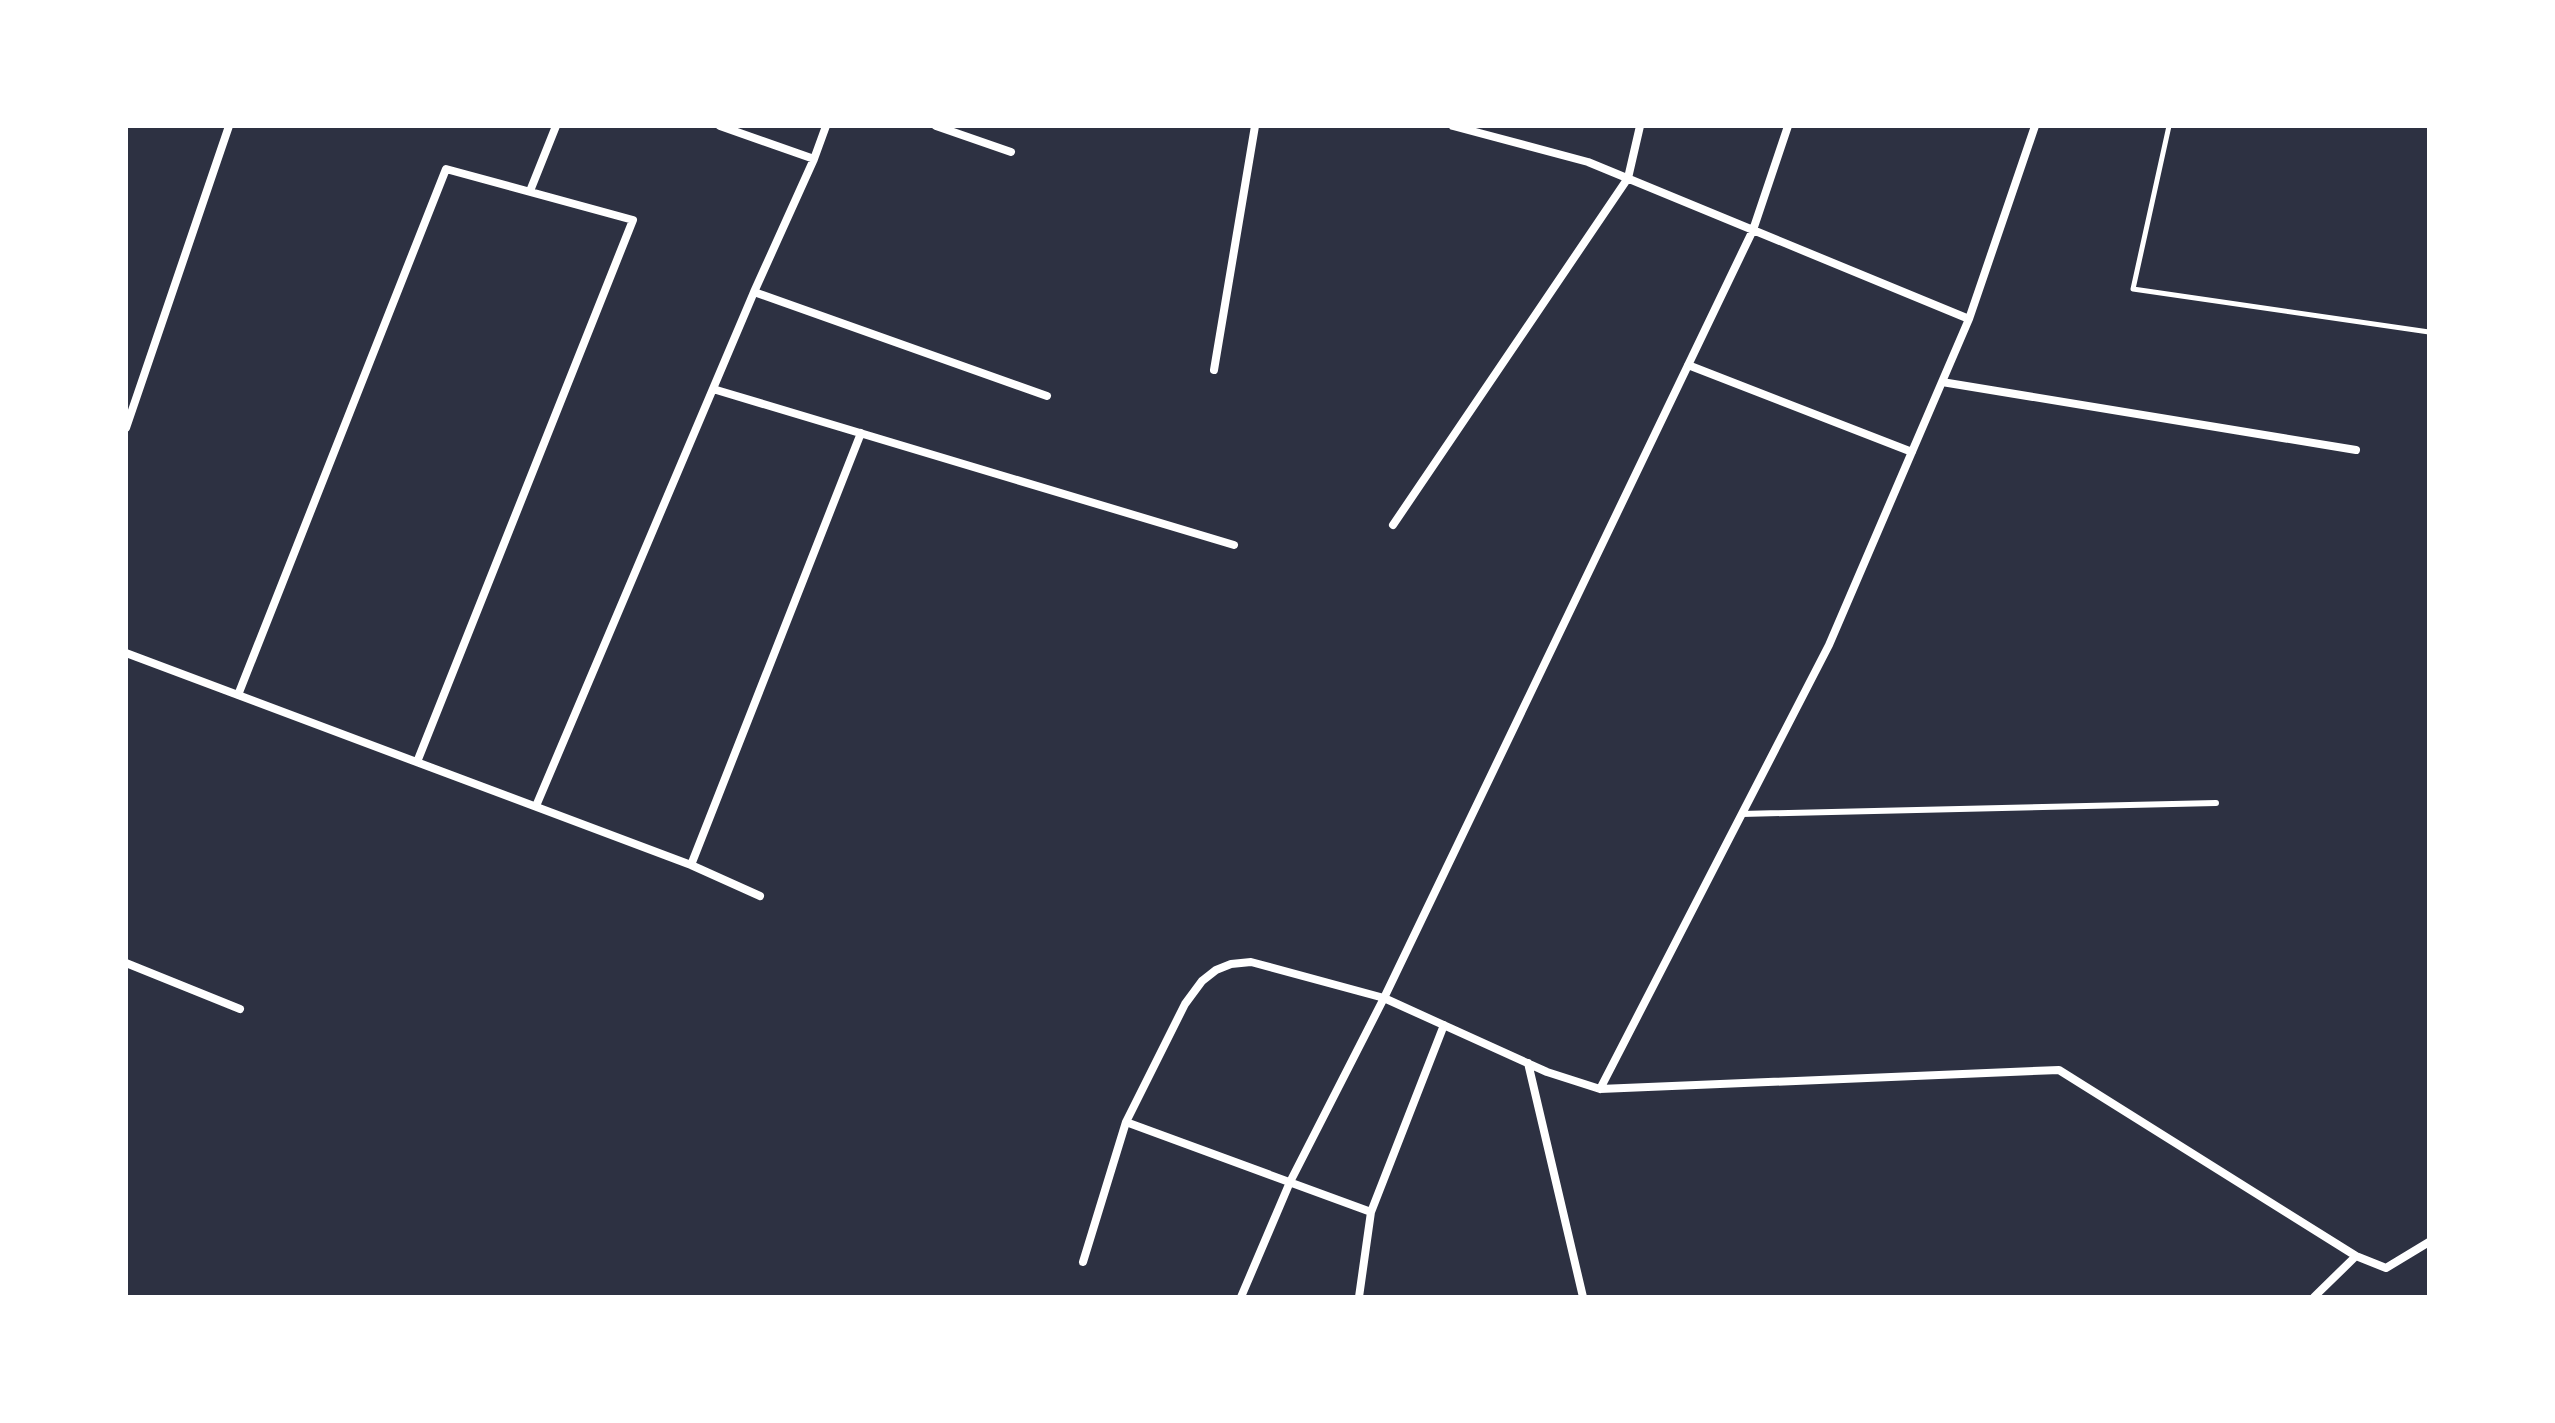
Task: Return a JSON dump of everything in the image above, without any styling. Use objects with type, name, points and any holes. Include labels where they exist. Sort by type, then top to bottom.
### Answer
[{"type":"street","points":[[126,428],[229,126]]},
{"type":"street","points":[[530,191],[556,126]]},
{"type":"street","points":[[720,126],[814,159]]},
{"type":"street","points":[[536,806],[826,126]]},
{"type":"street","points":[[936,126],[1011,152]]},
{"type":"street","points":[[1214,370],[1255,126]]},
{"type":"street","points":[[1453,126],[1588,162],[1969,319]]},
{"type":"street","points":[[1393,525],[1628,178],[1640,126]]},
{"type":"street","points":[[1241,1297],[1290,1182],[1384,998],[1753,230],[1788,126]]},
{"type":"street","points":[[1600,1089],[1829,645],[1969,319],[2032,127]]},
{"type":"street","points":[[238,695],[446,169],[633,220],[417,762]]},
{"type":"street","points":[[754,292],[1047,396]]},
{"type":"street","points":[[1688,365],[1912,452]]},
{"type":"street","points":[[1942,382],[2356,450]]},
{"type":"street","points":[[713,389],[1234,545]]},
{"type":"street","points":[[691,865],[861,433]]},
{"type":"street","points":[[126,653],[691,865],[760,896]]},
{"type":"street","points":[[1083,1262],[1126,1122],[1185,1004],[1202,981],[1216,970],[1231,964],[1251,962],[1384,998],[1547,1072],[1600,1089],[2059,1070],[2356,1256],[2386,1268],[2429,1242]]},
{"type":"street","points":[[126,963],[240,1009]]},
{"type":"street","points":[[1359,1297],[1371,1212],[1444,1025]]},
{"type":"street","points":[[1528,1063],[1583,1297]]},
{"type":"street","points":[[1126,1122],[1371,1212]]},
{"type":"street","points":[[2314,1297],[2356,1256]]},
{"type":"lane","points":[[1742,814],[2216,803]]},
{"type":"path","points":[[2169,126],[2133,289],[2429,332]]}]
